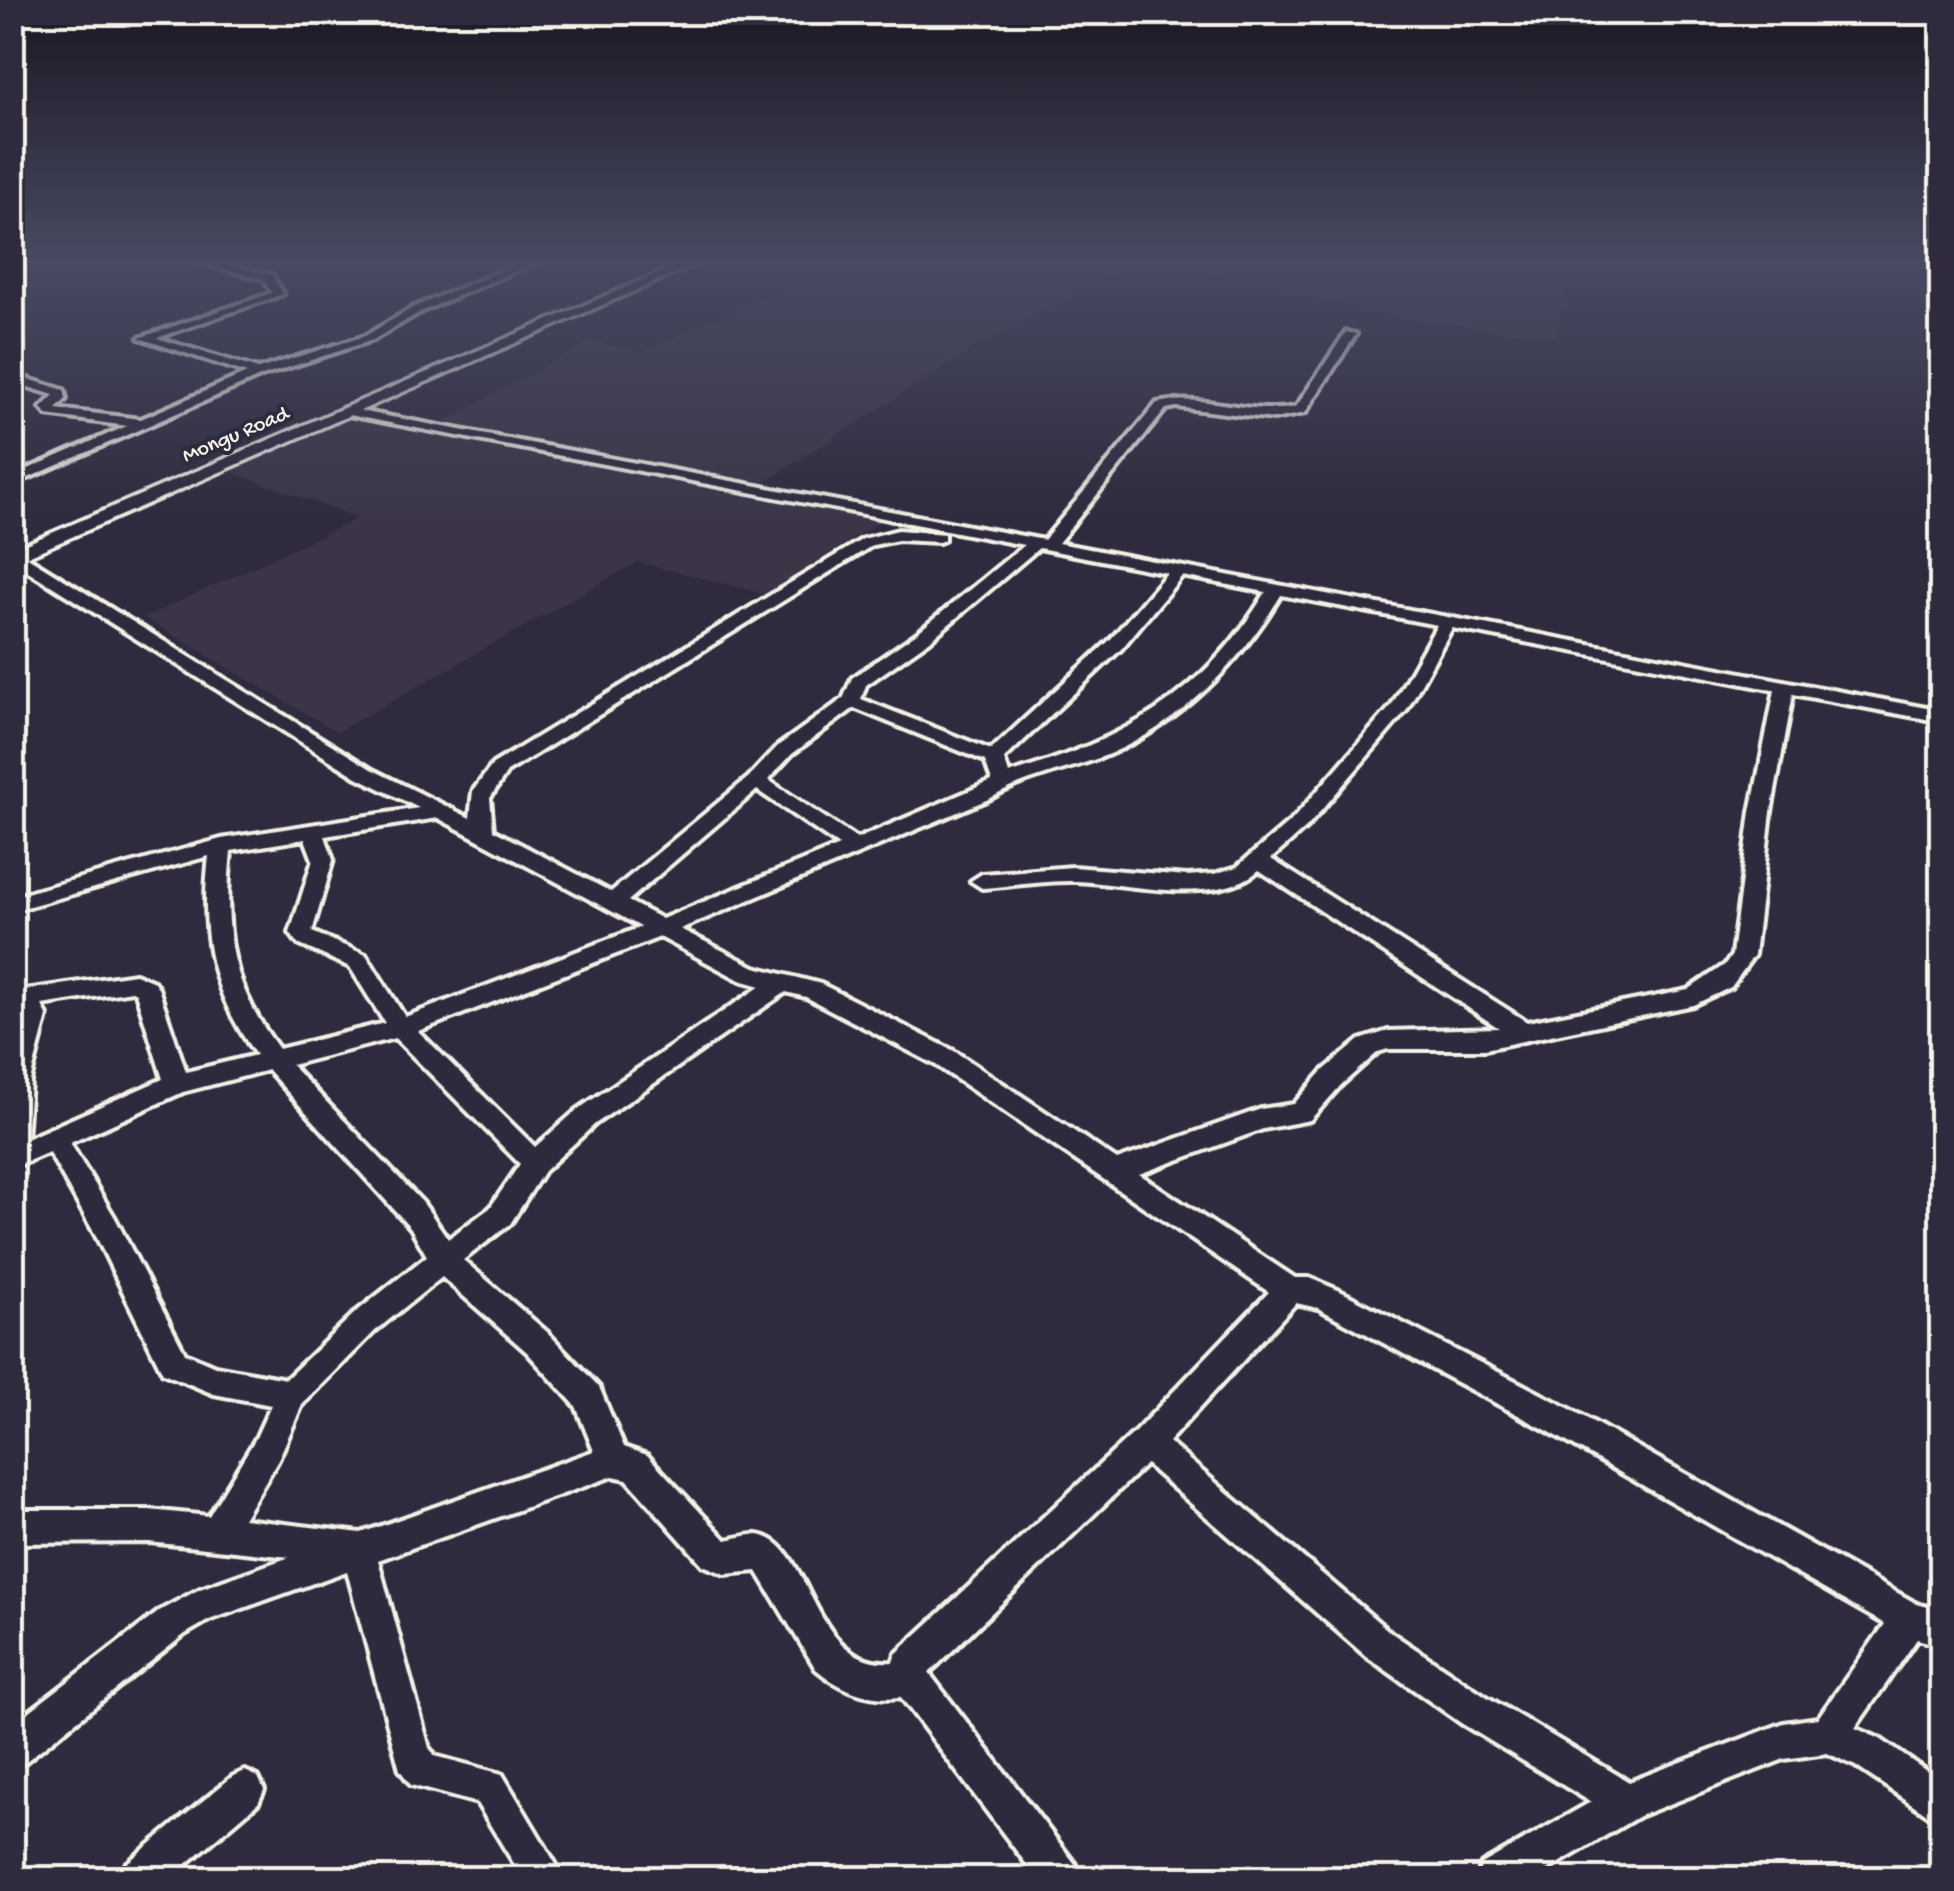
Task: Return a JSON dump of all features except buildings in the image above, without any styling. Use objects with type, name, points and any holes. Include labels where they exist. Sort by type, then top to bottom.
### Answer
[{"type":"main road","name":"Mongu Road","points":[[14,556],[492,349]]},
{"type":"street","points":[[181,349],[258,373]]},
{"type":"street","points":[[12,480],[149,424],[258,373],[333,349]]},
{"type":"street","points":[[616,900],[756,781],[785,750],[851,702],[858,682],[923,637],[1037,546],[1162,406],[1176,403],[1274,414],[1300,410],[1310,402],[1313,389],[1340,349]]},
{"type":"street","points":[[12,378],[60,393],[60,399],[47,408],[52,412],[149,424]]},
{"type":"street","points":[[349,411],[1037,546],[1448,620],[1942,716]]},
{"type":"street","points":[[484,834],[476,806],[482,786],[500,768],[868,542],[898,535],[1037,546]]},
{"type":"street","points":[[14,556],[364,772],[616,900],[748,974],[780,985],[813,990],[878,1020],[1118,1171],[1290,1290],[1310,1291],[1328,1299],[1926,1624],[1828,1735]]},
{"type":"street","points":[[994,758],[1116,644],[1178,570]]},
{"type":"street","points":[[12,1002],[30,1005],[35,1016],[15,1081],[12,1153],[176,1084],[400,1028],[661,928],[1002,783],[1105,748],[1136,733],[1224,661],[1252,628],[1276,589]]},
{"type":"street","points":[[982,881],[1073,874],[1215,882],[1259,861],[1300,823],[1400,707],[1448,620]]},
{"type":"street","points":[[1118,1171],[1261,1120],[1301,1113],[1332,1078],[1369,1046],[1388,1040],[1485,1040],[1693,997],[1723,983],[1737,970],[1785,686]]},
{"type":"street","points":[[851,702],[871,706],[994,758],[1002,783]]},
{"type":"street","points":[[756,781],[856,848]]},
{"type":"street","points":[[12,904],[222,846],[442,812]]},
{"type":"street","points":[[313,832],[323,860],[301,933],[306,939],[358,962],[400,1028],[535,1163]]},
{"type":"street","points":[[222,846],[217,938],[239,1006],[274,1059],[322,1118],[426,1227],[440,1245],[442,1260],[536,1342],[588,1397],[613,1460]]},
{"type":"street","points":[[1259,861],[1524,1033]]},
{"type":"street","points":[[12,1002],[136,982],[146,988],[176,1084]]},
{"type":"street","points":[[217,1533],[267,1449],[291,1395],[365,1322],[500,1216],[535,1163],[586,1117],[780,985]]},
{"type":"street","points":[[54,1138],[105,1226],[174,1363],[184,1371],[214,1380],[291,1395]]},
{"type":"street","points":[[1061,1878],[910,1676],[909,1667],[1146,1443],[1290,1290]]},
{"type":"street","points":[[1146,1443],[1378,1644],[1474,1710],[1627,1802]]},
{"type":"street","points":[[12,1749],[187,1614],[358,1548],[613,1460],[636,1466],[715,1553],[725,1557],[758,1552],[769,1559],[828,1657],[855,1678],[884,1683],[910,1676]]},
{"type":"street","points":[[12,1527],[150,1526],[358,1548]]},
{"type":"street","points":[[358,1548],[414,1758],[424,1772],[489,1787],[545,1878]]},
{"type":"street","points":[[1496,1878],[1627,1802],[1784,1741],[1828,1735],[1867,1752],[1942,1805]]},
{"type":"street","points":[[140,1878],[245,1790]]},
{"type":"shaded area","points":[[575,349],[972,349],[760,485],[894,513],[764,594],[638,562],[337,732],[144,618],[358,518],[229,471],[347,415],[427,431]]}]
